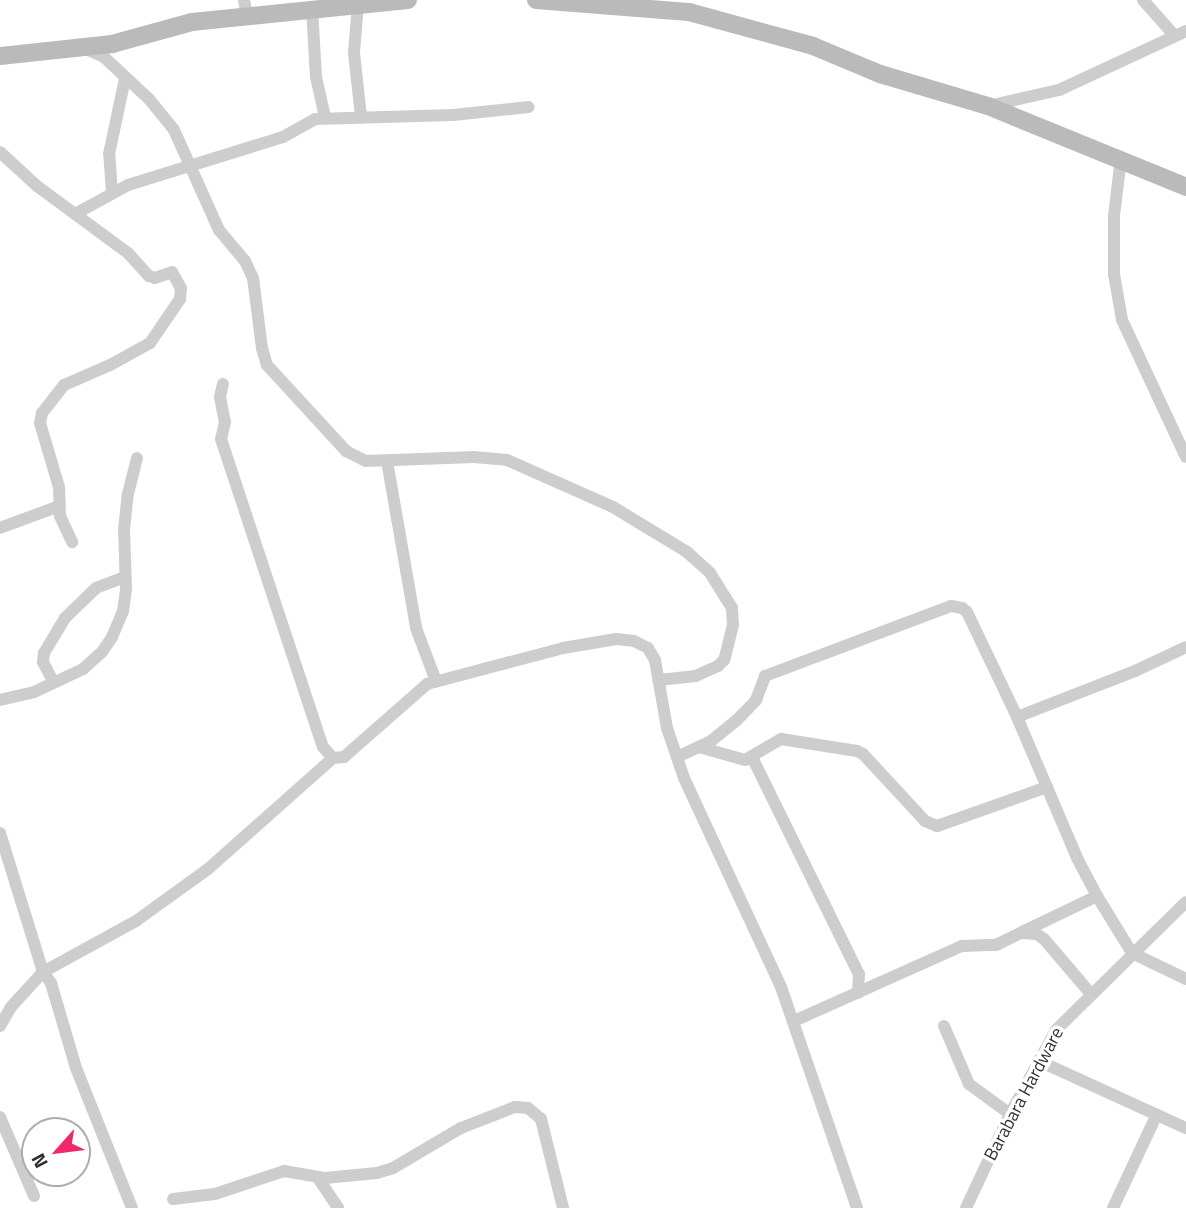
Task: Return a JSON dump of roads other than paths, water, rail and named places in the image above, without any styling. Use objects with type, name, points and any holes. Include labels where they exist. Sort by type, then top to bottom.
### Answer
[{"type":"street","points":[[0,56],[86,49],[245,8],[408,0]]},
{"type":"street","points":[[536,0],[691,6],[813,46],[880,74],[988,106],[1121,158],[1186,187]]},
{"type":"street","points":[[988,106],[1059,90],[1181,33],[1143,0]]},
{"type":"street","points":[[358,4],[354,53],[361,116]]},
{"type":"street","points":[[322,5],[316,77],[325,117]]},
{"type":"street","points":[[86,49],[104,57],[161,112],[174,130],[219,230],[245,261],[253,278],[262,348],[270,370],[346,452],[366,461],[474,457],[507,460],[613,507],[687,552],[710,573],[730,604],[733,625],[724,660],[718,666],[685,680],[658,680]]},
{"type":"street","points":[[112,193],[108,153],[125,79]]},
{"type":"street","points":[[75,214],[112,193],[160,174],[191,167],[283,137],[325,117],[453,115],[529,107]]},
{"type":"street","points":[[0,152],[75,214],[128,253],[149,276],[158,278],[172,272],[181,288],[180,299],[150,343],[110,365],[64,385],[42,413],[40,423],[56,470],[60,516],[72,542]]},
{"type":"street","points":[[1121,158],[1114,216],[1114,274],[1122,320],[1186,457]]},
{"type":"street","points":[[223,384],[220,397],[225,422],[221,439],[323,747],[333,758]]},
{"type":"street","points":[[0,700],[34,692],[83,668],[102,652],[123,611],[124,530],[128,494],[137,457]]},
{"type":"street","points":[[387,461],[416,628],[436,681]]},
{"type":"street","points":[[0,528],[59,506]]},
{"type":"street","points":[[53,681],[43,662],[44,653],[65,618],[96,588],[125,577]]},
{"type":"street","points":[[677,757],[699,747],[737,720],[756,700],[765,676],[951,606],[967,612],[1097,896],[1132,953],[1186,979]]},
{"type":"street","points":[[0,1026],[11,1007],[43,972],[136,921],[208,869],[333,758],[344,757],[418,691],[436,681],[563,648],[616,639],[634,641],[648,648],[655,660],[667,728],[677,757],[794,1021],[857,1208]]},
{"type":"street","points":[[1017,717],[1135,671],[1186,647]]},
{"type":"street","points":[[699,747],[741,759],[752,757],[781,739],[857,751],[863,754],[925,821],[937,826],[1047,787]]},
{"type":"street","points":[[752,757],[859,974],[858,993]]},
{"type":"street","points":[[0,833],[43,972],[51,983],[76,1069],[132,1208]]},
{"type":"street","points":[[794,1021],[962,946],[996,945],[1097,896]]},
{"type":"street","name":"Barabara Hardware","points":[[966,1208],[1010,1114],[1056,1030],[1186,902]]},
{"type":"street","points":[[1021,933],[1037,934],[1044,939],[1091,994]]},
{"type":"street","points":[[944,1026],[969,1084],[1010,1114]]},
{"type":"street","points":[[1039,1061],[1186,1128]]},
{"type":"street","points":[[173,1199],[215,1194],[278,1172],[318,1178],[377,1173],[393,1168],[461,1128],[515,1107],[528,1108],[541,1119],[563,1208]]},
{"type":"street","points":[[1113,1208],[1156,1116]]},
{"type":"street","points":[[0,1117],[34,1196]]},
{"type":"street","points":[[318,1178],[338,1208]]}]
